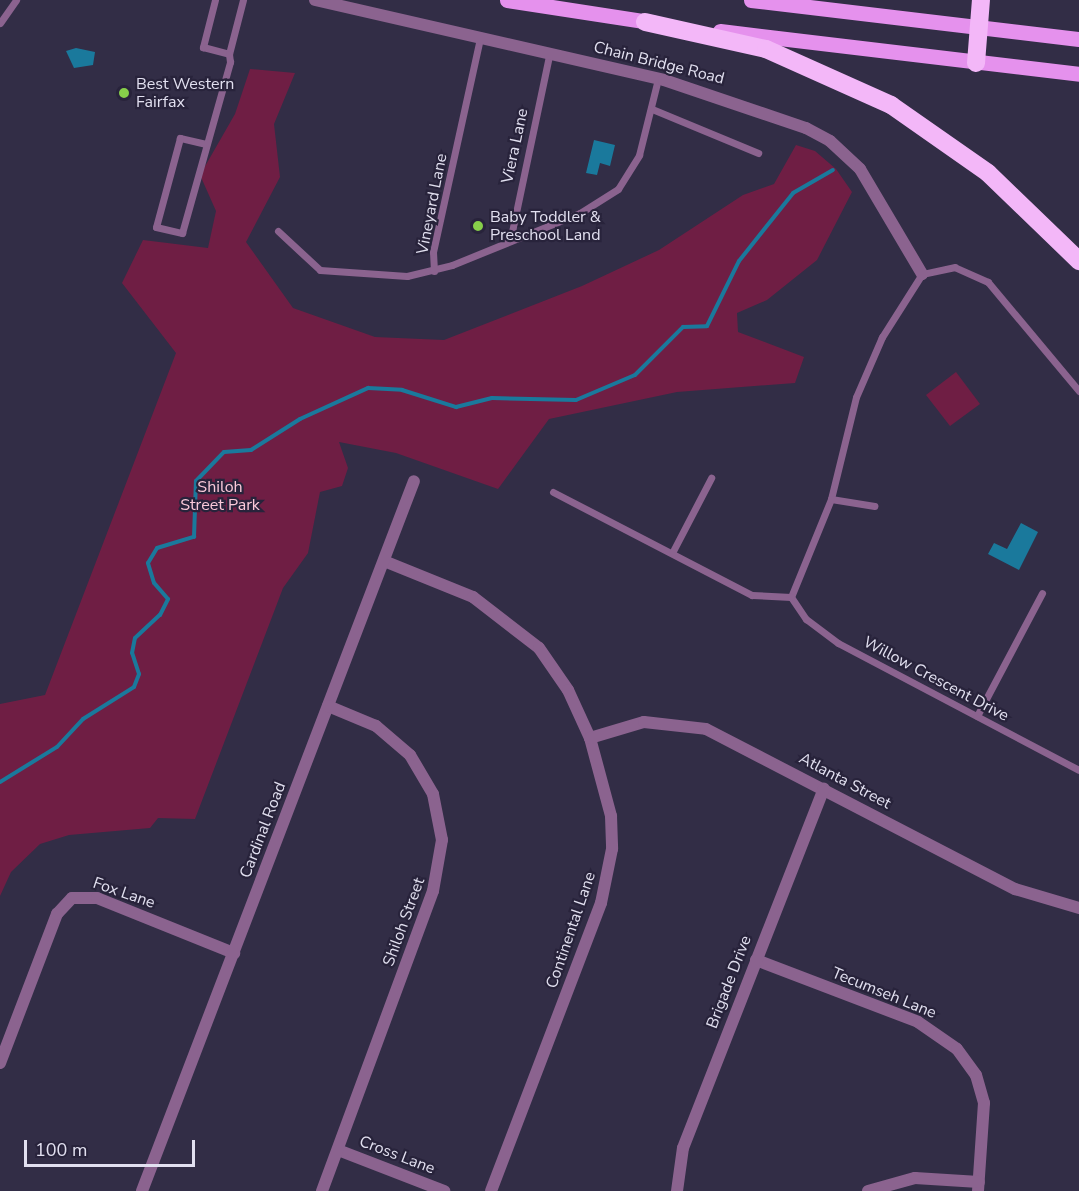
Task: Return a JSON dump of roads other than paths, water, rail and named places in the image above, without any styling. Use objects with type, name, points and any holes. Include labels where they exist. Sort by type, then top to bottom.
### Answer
[{"type":"highway","points":[[976,63],[981,0]]},
{"type":"highway","points":[[645,22],[801,62],[891,105],[988,173],[1079,261]]},
{"type":"main road","name":"Chain Bridge Road","points":[[507,0],[645,22],[1079,74]]},
{"type":"main road","points":[[751,0],[1079,39]]},
{"type":"street","name":"Chain Bridge Road","points":[[315,0],[479,42],[658,79],[778,117],[830,141],[860,169],[922,274]]},
{"type":"street","name":"Cardinal Road","points":[[142,1191],[414,481]]},
{"type":"street","name":"Continental Lane","points":[[384,561],[473,597],[517,626],[556,670],[590,738],[611,816],[608,879],[491,1191]]},
{"type":"street","name":"Shiloh Street","points":[[322,1191],[434,891],[442,840],[433,794],[410,755],[376,726],[328,706]]},
{"type":"street","name":"Atlanta Street","points":[[590,738],[644,722],[688,723],[724,736],[1015,889],[1079,908]]},
{"type":"street","name":"Brigade Drive","points":[[676,1191],[683,1148],[824,789]]},
{"type":"street","name":"Fox Lane","points":[[0,1063],[57,914],[72,898],[97,898],[234,953]]},
{"type":"street","name":"Tecumseh Lane","points":[[756,960],[918,1022],[957,1049],[976,1075],[984,1103],[979,1187]]},
{"type":"street","name":"Cross Lane","points":[[338,1150],[444,1191]]},
{"type":"street","points":[[868,1191],[915,1178],[979,1187]]},
{"type":"lane","points":[[0,22],[16,0]]},
{"type":"lane","points":[[215,0],[203,47],[229,54]]},
{"type":"lane","points":[[206,144],[180,138],[156,227],[182,233],[206,144],[243,0]]},
{"type":"lane","name":"Vineyard Lane","points":[[278,231],[320,270],[407,276],[434,271],[433,252],[479,42]]},
{"type":"lane","name":"Viera Lane","points":[[510,241],[549,56]]},
{"type":"lane","points":[[434,271],[580,213],[618,189],[639,155],[658,79]]},
{"type":"lane","points":[[652,109],[758,153]]},
{"type":"lane","points":[[554,492],[752,595],[791,597],[831,499],[856,397],[882,337],[922,274],[955,267],[988,282],[1079,392]]},
{"type":"lane","points":[[672,553],[711,478]]},
{"type":"lane","points":[[831,499],[874,506]]},
{"type":"lane","points":[[977,716],[1042,593]]},
{"type":"lane","name":"Willow Crescent Drive","points":[[791,597],[827,636],[1079,770]]},
{"type":"water","points":[[76,48],[95,52],[93,65],[74,68],[66,51]]},
{"type":"water","points":[[594,140],[615,145],[610,166],[600,163],[597,175],[586,173]]},
{"type":"water","points":[[1021,523],[1038,532],[1019,570],[988,554],[994,543],[1007,549]]},
{"type":"waterway","points":[[0,782],[57,747],[83,719],[134,687],[139,674],[132,653],[135,638],[160,615],[168,599],[154,583],[148,563],[157,548],[194,537],[196,481],[224,452],[251,450],[300,419],[368,388],[402,390],[456,407],[492,398],[576,400],[635,375],[683,327],[707,326],[739,261],[793,193],[833,170]]},
{"type":"place","name":"Best Western Fairfax","points":[[124,93]]},
{"type":"place","name":"Baby Toddler & Preschool Land","points":[[478,226]]},
{"type":"park label","name":"Shiloh Street Park","points":[[220,496]]}]
